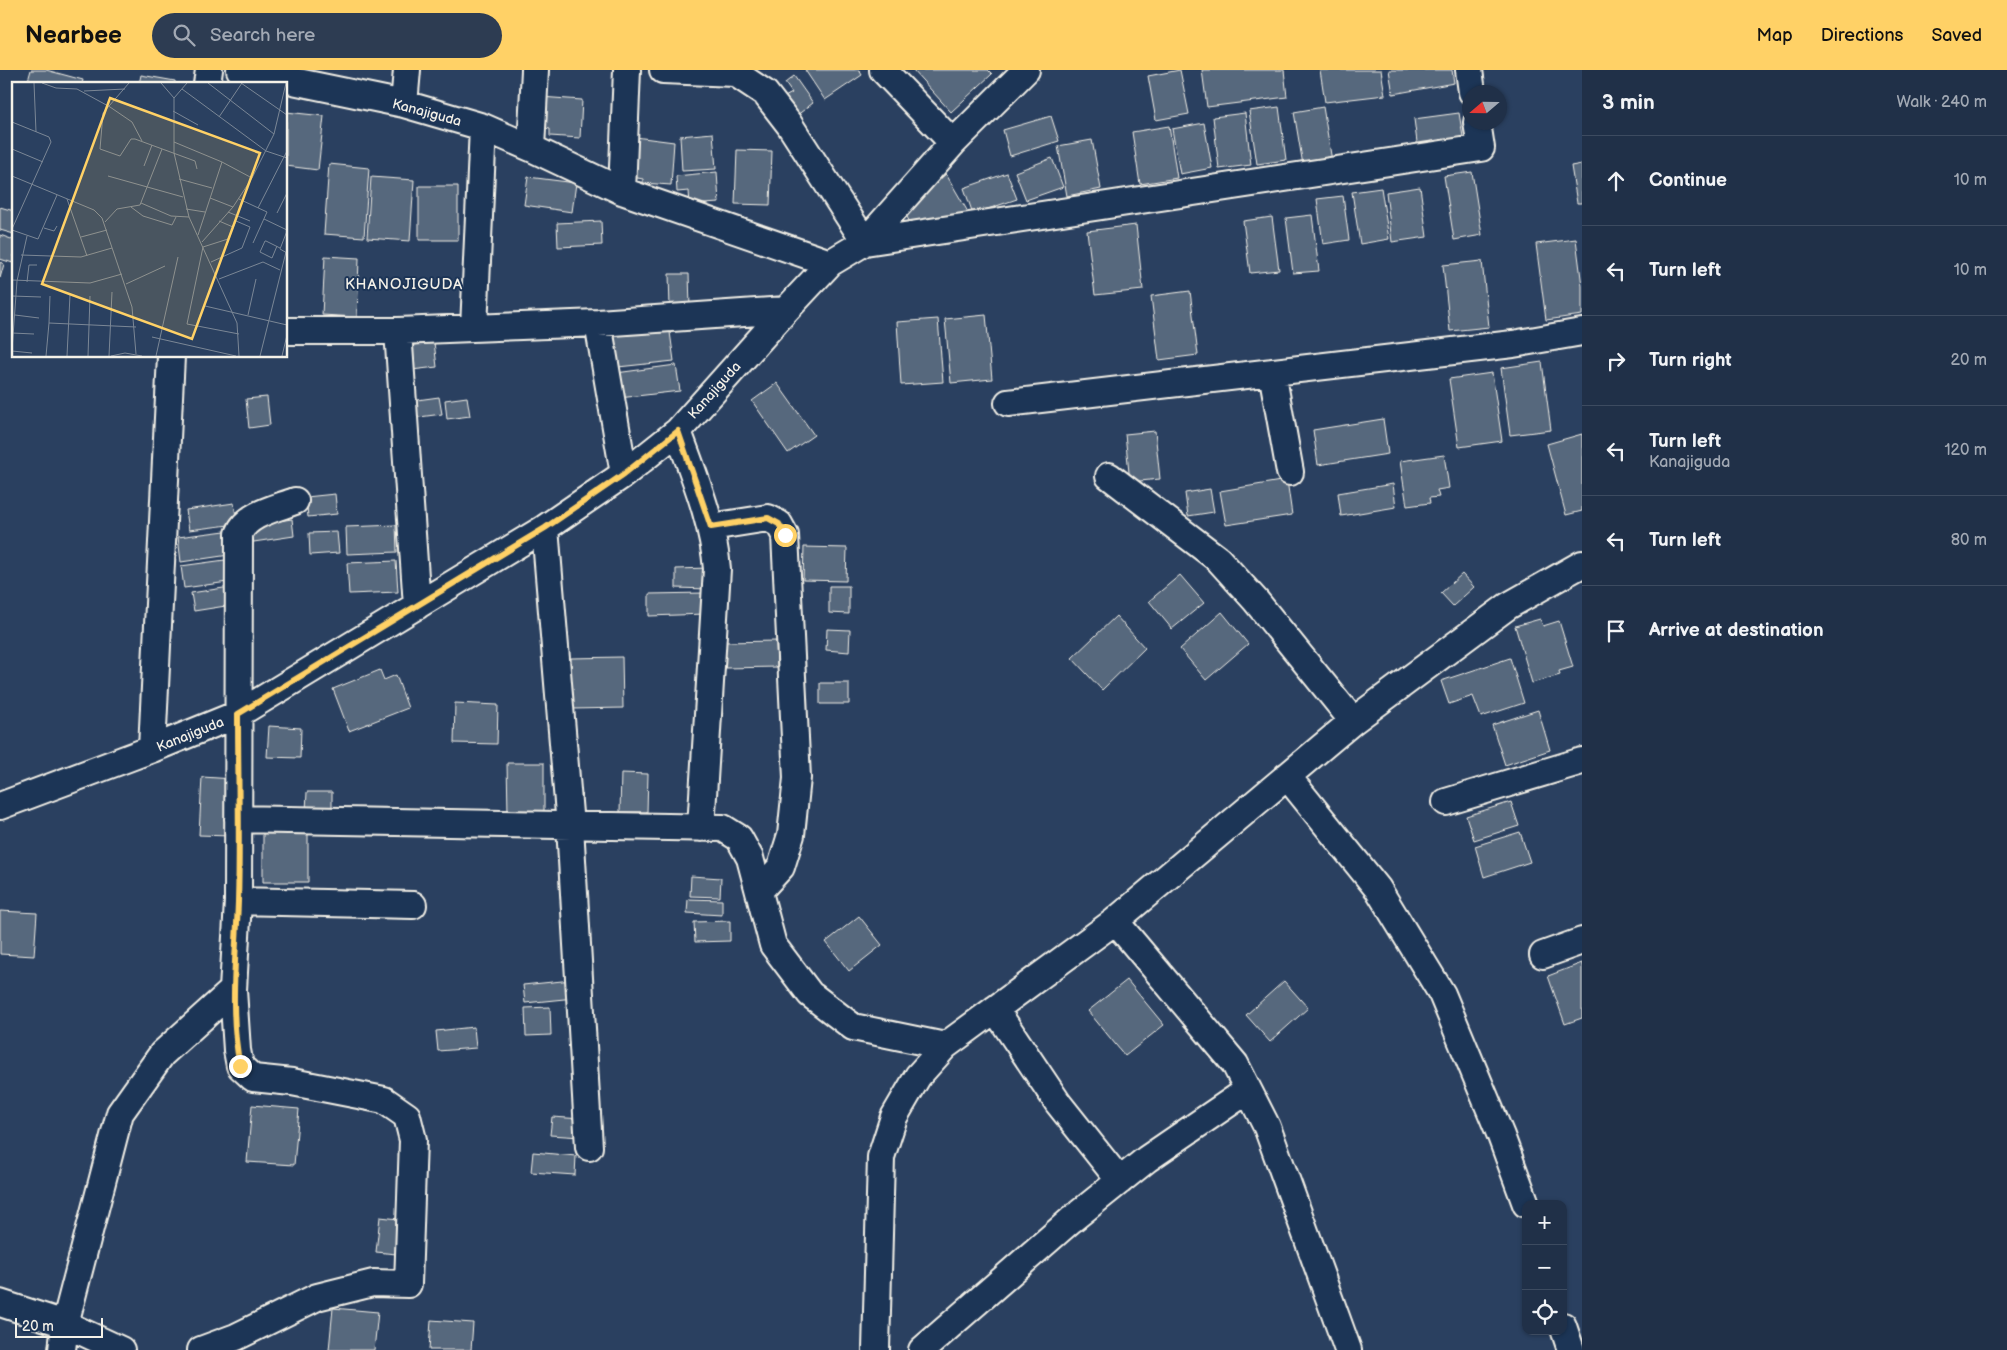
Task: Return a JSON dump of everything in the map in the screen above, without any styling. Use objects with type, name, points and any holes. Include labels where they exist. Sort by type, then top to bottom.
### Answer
[{"type":"street","name":"Kanajiguda","points":[[240,70],[404,104],[483,127],[622,191],[830,262]]},
{"type":"street","points":[[404,104],[407,70]]},
{"type":"street","points":[[531,148],[535,70]]},
{"type":"street","points":[[622,191],[627,70]]},
{"type":"street","points":[[663,70],[735,73],[766,93],[789,124],[865,242],[1481,148],[1478,130]]},
{"type":"street","points":[[882,70],[953,143]]},
{"type":"street","name":"Kanajiguda","points":[[0,806],[152,749],[238,714],[545,528],[624,474],[678,431],[830,262],[865,242],[953,143],[1026,70]]},
{"type":"street","points":[[1469,70],[1471,85]]},
{"type":"street","points":[[474,328],[483,127]]},
{"type":"street","points":[[288,331],[398,331],[598,323],[786,310]]},
{"type":"street","points":[[598,323],[624,474]]},
{"type":"street","points":[[398,331],[417,606]]},
{"type":"street","points":[[1008,404],[1513,344],[1582,332]]},
{"type":"street","points":[[152,749],[171,358]]},
{"type":"street","points":[[1272,372],[1290,472]]},
{"type":"street","points":[[678,431],[711,527],[715,544],[717,569],[701,828]]},
{"type":"street","points":[[1109,476],[1218,559],[1256,601],[1353,721]]},
{"type":"street","points":[[201,1350],[236,1337],[317,1296],[374,1283],[408,1284],[414,1140],[407,1116],[384,1100],[292,1082],[252,1078],[240,1066],[237,1050],[233,990],[238,901],[239,534],[242,525],[251,519],[295,501]]},
{"type":"street","points":[[711,527],[768,518],[779,524],[785,535],[797,778],[791,835],[781,867],[759,891]]},
{"type":"street","points":[[545,528],[570,826],[589,1147]]},
{"type":"street","points":[[876,1350],[881,1157],[894,1116],[918,1076],[945,1046],[1115,922],[1353,721],[1508,606],[1582,564]]},
{"type":"street","points":[[1446,802],[1582,761]]},
{"type":"street","points":[[1287,776],[1378,889],[1442,994],[1501,1136],[1525,1200]]},
{"type":"street","points":[[238,819],[723,828],[739,838],[750,858],[773,945],[810,994],[853,1027],[945,1046]]},
{"type":"street","points":[[238,901],[413,905]]},
{"type":"street","points":[[1115,922],[1235,1064],[1267,1128],[1348,1350]]},
{"type":"street","points":[[1543,955],[1582,941]]},
{"type":"street","points":[[62,1350],[65,1324],[120,1114],[162,1054],[233,990]]},
{"type":"street","points":[[995,1009],[1058,1102],[1120,1182]]},
{"type":"street","points":[[922,1350],[1064,1227],[1147,1159],[1248,1090]]},
{"type":"street","points":[[0,1303],[65,1324],[121,1350]]},
{"type":"street","points":[[1566,1335],[1570,1350]]},
{"type":"building","points":[[31,70],[46,70],[83,80],[82,82],[28,82]]},
{"type":"building","points":[[805,70],[859,70],[862,75],[825,100]]},
{"type":"building","points":[[913,70],[988,70],[992,74],[951,112]]},
{"type":"building","points":[[1180,70],[1189,114],[1156,120],[1148,76]]},
{"type":"building","points":[[1202,70],[1284,70],[1287,97],[1207,107]]},
{"type":"building","points":[[1320,70],[1381,70],[1385,95],[1325,102]]},
{"type":"building","points":[[1389,70],[1452,70],[1454,83],[1393,94]]},
{"type":"building","points":[[141,75],[175,81],[175,82],[139,82]]},
{"type":"building","points":[[794,76],[813,103],[792,119],[783,98],[792,93],[785,83]]},
{"type":"building","points":[[540,97],[582,100],[580,138],[550,136],[550,129],[544,128]]},
{"type":"building","points":[[1279,107],[1286,160],[1257,164],[1249,111]]},
{"type":"building","points":[[1323,107],[1332,161],[1303,165],[1294,112]]},
{"type":"building","points":[[288,112],[324,116],[318,170],[288,166]]},
{"type":"building","points":[[1245,113],[1251,165],[1219,169],[1213,117]]},
{"type":"building","points":[[1459,113],[1464,143],[1418,150],[1414,119]]},
{"type":"building","points":[[1051,116],[1059,141],[1010,156],[1003,130]]},
{"type":"building","points":[[1204,123],[1212,168],[1180,174],[1172,129]]},
{"type":"building","points":[[1169,126],[1177,178],[1140,184],[1132,132]]},
{"type":"building","points":[[713,133],[716,169],[682,171],[680,136]]},
{"type":"building","points":[[635,137],[674,142],[671,185],[643,183],[643,179],[632,177]]},
{"type":"building","points":[[1092,140],[1101,189],[1067,196],[1058,146]]},
{"type":"building","points":[[737,150],[772,151],[770,205],[735,204]]},
{"type":"building","points":[[1052,158],[1063,187],[1026,200],[1015,172]]},
{"type":"building","points":[[329,164],[369,168],[364,237],[324,234]]},
{"type":"building","points":[[1582,164],[1582,203],[1577,203],[1571,166]]},
{"type":"building","points":[[717,172],[719,203],[690,205],[689,191],[677,192],[676,176]]},
{"type":"building","points":[[1472,172],[1482,235],[1454,240],[1444,176]]},
{"type":"building","points":[[1007,173],[1017,199],[973,214],[964,188]]},
{"type":"building","points":[[946,174],[968,212],[912,226],[902,208]]},
{"type":"building","points":[[371,177],[414,180],[410,241],[367,238]]},
{"type":"building","points":[[528,177],[576,183],[572,212],[524,205]]},
{"type":"building","points":[[419,186],[458,186],[458,240],[419,240]]},
{"type":"building","points":[[1420,187],[1427,237],[1392,242],[1386,192]]},
{"type":"building","points":[[1381,188],[1389,239],[1360,244],[1352,192]]},
{"type":"building","points":[[1343,196],[1349,240],[1323,244],[1317,199]]},
{"type":"building","points":[[0,207],[12,210],[12,233],[0,230]]},
{"type":"building","points":[[1312,215],[1319,271],[1293,273],[1286,218]]},
{"type":"building","points":[[1272,217],[1279,270],[1250,273],[1243,221]]},
{"type":"building","points":[[601,221],[602,245],[558,247],[557,223]]},
{"type":"building","points":[[1136,225],[1143,290],[1095,295],[1087,231]]},
{"type":"building","points":[[0,235],[12,239],[12,263],[0,259]]},
{"type":"building","points":[[1576,239],[1582,286],[1582,315],[1546,320],[1536,244]]},
{"type":"building","points":[[325,256],[359,258],[357,317],[322,315]]},
{"type":"building","points":[[1482,261],[1489,327],[1450,331],[1443,265]]},
{"type":"building","points":[[0,262],[4,264],[0,278]]},
{"type":"building","points":[[669,274],[689,274],[690,307],[670,308]]},
{"type":"building","points":[[1190,291],[1198,355],[1159,360],[1151,296]]},
{"type":"building","points":[[986,315],[992,379],[951,383],[945,319]]},
{"type":"building","points":[[938,319],[943,382],[901,385],[897,322]]},
{"type":"building","points":[[669,325],[674,361],[618,367],[614,331]]},
{"type":"building","points":[[434,342],[437,367],[403,371],[400,347]]},
{"type":"building","points":[[1542,362],[1551,430],[1510,435],[1501,368]]},
{"type":"building","points":[[676,365],[680,391],[619,398],[616,373]]},
{"type":"building","points":[[1492,373],[1502,441],[1459,447],[1449,379]]},
{"type":"building","points":[[777,383],[814,435],[788,453],[752,401]]},
{"type":"building","points":[[267,397],[270,425],[249,428],[246,399]]},
{"type":"building","points":[[439,397],[442,414],[412,418],[410,401]]},
{"type":"building","points":[[467,397],[470,416],[447,419],[445,400]]},
{"type":"building","points":[[1383,419],[1388,454],[1318,465],[1313,430]]},
{"type":"building","points":[[1155,431],[1160,479],[1130,482],[1125,434]]},
{"type":"building","points":[[1582,434],[1582,511],[1566,515],[1547,444]]},
{"type":"building","points":[[1444,455],[1449,488],[1437,490],[1439,497],[1429,498],[1430,503],[1407,506],[1400,461]]},
{"type":"building","points":[[1287,480],[1292,515],[1226,525],[1220,491]]},
{"type":"building","points":[[1393,484],[1396,507],[1341,516],[1338,493]]},
{"type":"building","points":[[1210,489],[1214,512],[1188,516],[1185,493]]},
{"type":"building","points":[[335,494],[337,514],[308,517],[306,497]]},
{"type":"building","points":[[234,503],[237,524],[189,530],[186,510]]},
{"type":"building","points":[[292,519],[294,536],[247,543],[245,526]]},
{"type":"building","points":[[396,525],[397,552],[347,554],[346,527]]},
{"type":"building","points":[[233,530],[236,554],[181,562],[178,537]]},
{"type":"building","points":[[337,532],[339,553],[310,555],[309,533]]},
{"type":"building","points":[[804,547],[847,548],[846,581],[803,580]]},
{"type":"building","points":[[225,560],[228,582],[184,588],[181,566]]},
{"type":"building","points":[[396,561],[398,592],[349,594],[347,563]]},
{"type":"building","points":[[708,568],[708,589],[676,588],[676,569]]},
{"type":"building","points":[[1462,574],[1474,587],[1453,606],[1441,593]]},
{"type":"building","points":[[1180,575],[1204,603],[1172,629],[1149,601]]},
{"type":"building","points":[[829,586],[849,586],[849,614],[829,613]]},
{"type":"building","points":[[230,587],[232,605],[194,611],[191,593]]},
{"type":"building","points":[[705,593],[705,614],[649,616],[649,594]]},
{"type":"building","points":[[1222,612],[1248,644],[1206,680],[1180,649]]},
{"type":"building","points":[[1116,616],[1145,648],[1102,690],[1072,658]]},
{"type":"building","points":[[1540,619],[1543,626],[1559,621],[1573,667],[1559,671],[1560,675],[1532,683],[1515,626]]},
{"type":"building","points":[[827,629],[850,630],[849,652],[826,650]]},
{"type":"building","points":[[776,641],[777,667],[725,668],[725,642]]},
{"type":"building","points":[[622,657],[623,708],[572,709],[571,658]]},
{"type":"building","points":[[1510,658],[1524,703],[1481,717],[1473,696],[1449,704],[1441,681]]},
{"type":"building","points":[[380,670],[384,680],[396,675],[408,708],[349,731],[333,689]]},
{"type":"building","points":[[820,683],[849,683],[849,704],[820,704]]},
{"type":"building","points":[[455,703],[498,705],[497,744],[454,743]]},
{"type":"building","points":[[1538,710],[1550,750],[1505,765],[1492,725]]},
{"type":"building","points":[[269,726],[301,728],[300,758],[267,757]]},
{"type":"building","points":[[507,763],[544,763],[544,813],[508,813]]},
{"type":"building","points":[[621,773],[648,774],[647,812],[620,812]]},
{"type":"building","points":[[202,777],[234,779],[230,836],[199,835]]},
{"type":"building","points":[[307,792],[332,792],[332,811],[306,811]]},
{"type":"building","points":[[1511,802],[1519,826],[1474,840],[1466,816]]},
{"type":"building","points":[[263,830],[308,831],[308,882],[263,882]]},
{"type":"building","points":[[1520,832],[1530,862],[1484,877],[1475,846]]},
{"type":"building","points":[[691,876],[721,878],[720,897],[690,896]]},
{"type":"building","points":[[688,899],[722,900],[722,915],[687,913]]},
{"type":"building","points":[[0,911],[37,913],[34,956],[0,954]]},
{"type":"building","points":[[859,916],[882,945],[849,971],[826,942]]},
{"type":"building","points":[[730,921],[730,941],[695,942],[694,922]]},
{"type":"building","points":[[1582,963],[1582,1018],[1565,1024],[1548,976]]},
{"type":"building","points":[[572,980],[574,998],[525,1003],[523,985]]},
{"type":"building","points":[[1127,980],[1164,1025],[1125,1056],[1088,1011]]},
{"type":"building","points":[[1284,981],[1308,1008],[1270,1042],[1246,1015]]},
{"type":"building","points":[[550,1007],[551,1035],[526,1036],[525,1008]]},
{"type":"building","points":[[474,1027],[476,1048],[438,1051],[436,1031]]},
{"type":"building","points":[[252,1105],[299,1109],[294,1165],[247,1162]]},
{"type":"building","points":[[552,1117],[582,1119],[581,1137],[550,1135]]},
{"type":"building","points":[[533,1152],[576,1156],[575,1175],[531,1172]]},
{"type":"building","points":[[380,1217],[399,1219],[396,1254],[376,1252]]},
{"type":"building","points":[[333,1308],[378,1312],[374,1350],[329,1350]]},
{"type":"building","points":[[431,1320],[473,1323],[471,1350],[429,1350]]},
{"type":"district","name":"KHANOJIGUDA","points":[[404,284]]},
{"type":"route","points":[[240,1066],[237,1050],[233,990],[238,901],[238,714],[545,528],[624,474],[678,431],[711,527],[768,518],[779,524],[785,535]]}]
